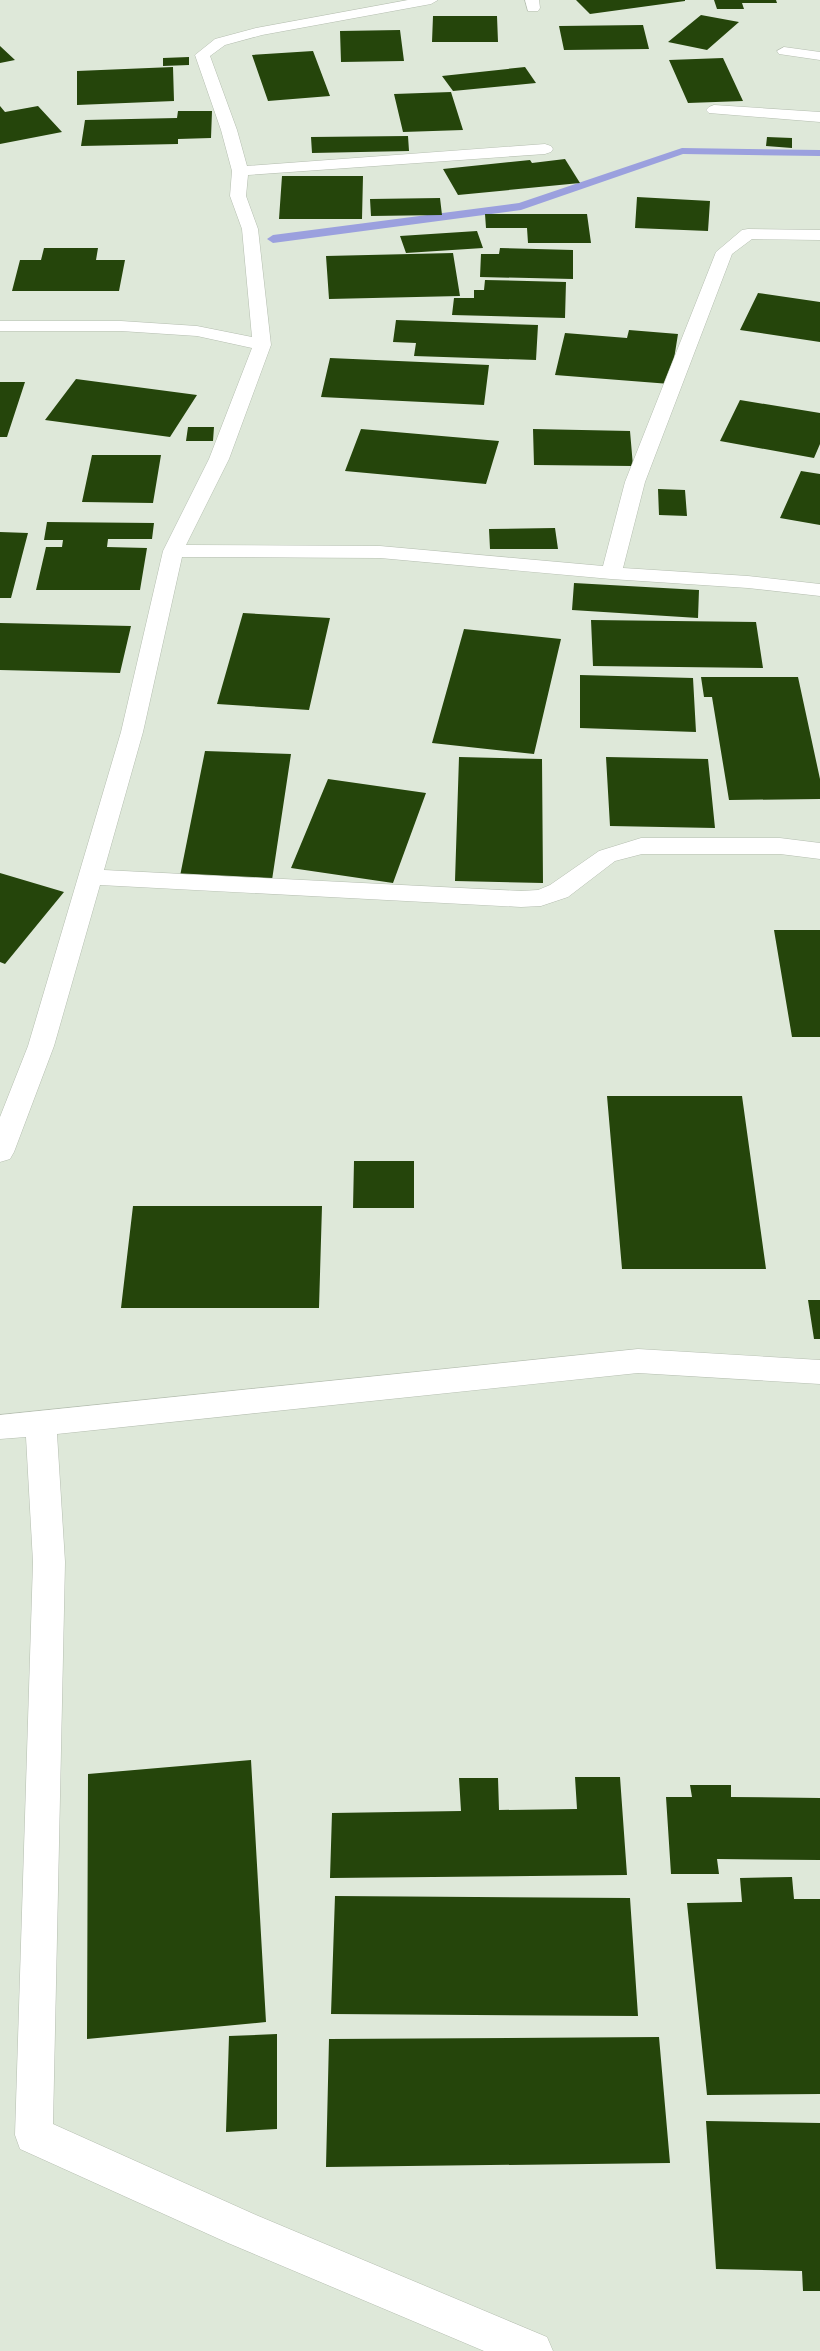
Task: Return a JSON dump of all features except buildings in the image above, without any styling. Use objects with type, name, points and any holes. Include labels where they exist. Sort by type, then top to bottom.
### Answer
[{"type":"street","points":[[0,1152],[42,1046],[132,732],[173,551],[219,459],[262,345],[250,229],[238,196],[240,171],[229,130],[202,55],[220,42],[261,31],[431,0]]},
{"type":"street","points":[[784,50],[820,56]]},
{"type":"street","points":[[714,110],[820,117]]},
{"type":"street","points":[[240,171],[545,149]]},
{"type":"street","points":[[611,573],[635,482],[724,252],[748,234],[820,235]]},
{"type":"street","points":[[0,326],[121,326],[198,331],[262,345]]},
{"type":"street","points":[[173,551],[380,552],[611,573],[748,582],[820,590]]},
{"type":"street","points":[[90,877],[521,899],[541,898],[559,891],[607,856],[641,846],[780,846],[820,852]]},
{"type":"street","points":[[0,1427],[638,1361],[820,1372]]},
{"type":"street","points":[[41,1424],[49,1562],[34,2135],[242,2229],[533,2351]]},
{"type":"waterway","points":[[273,239],[521,206],[682,151],[820,153]]}]
